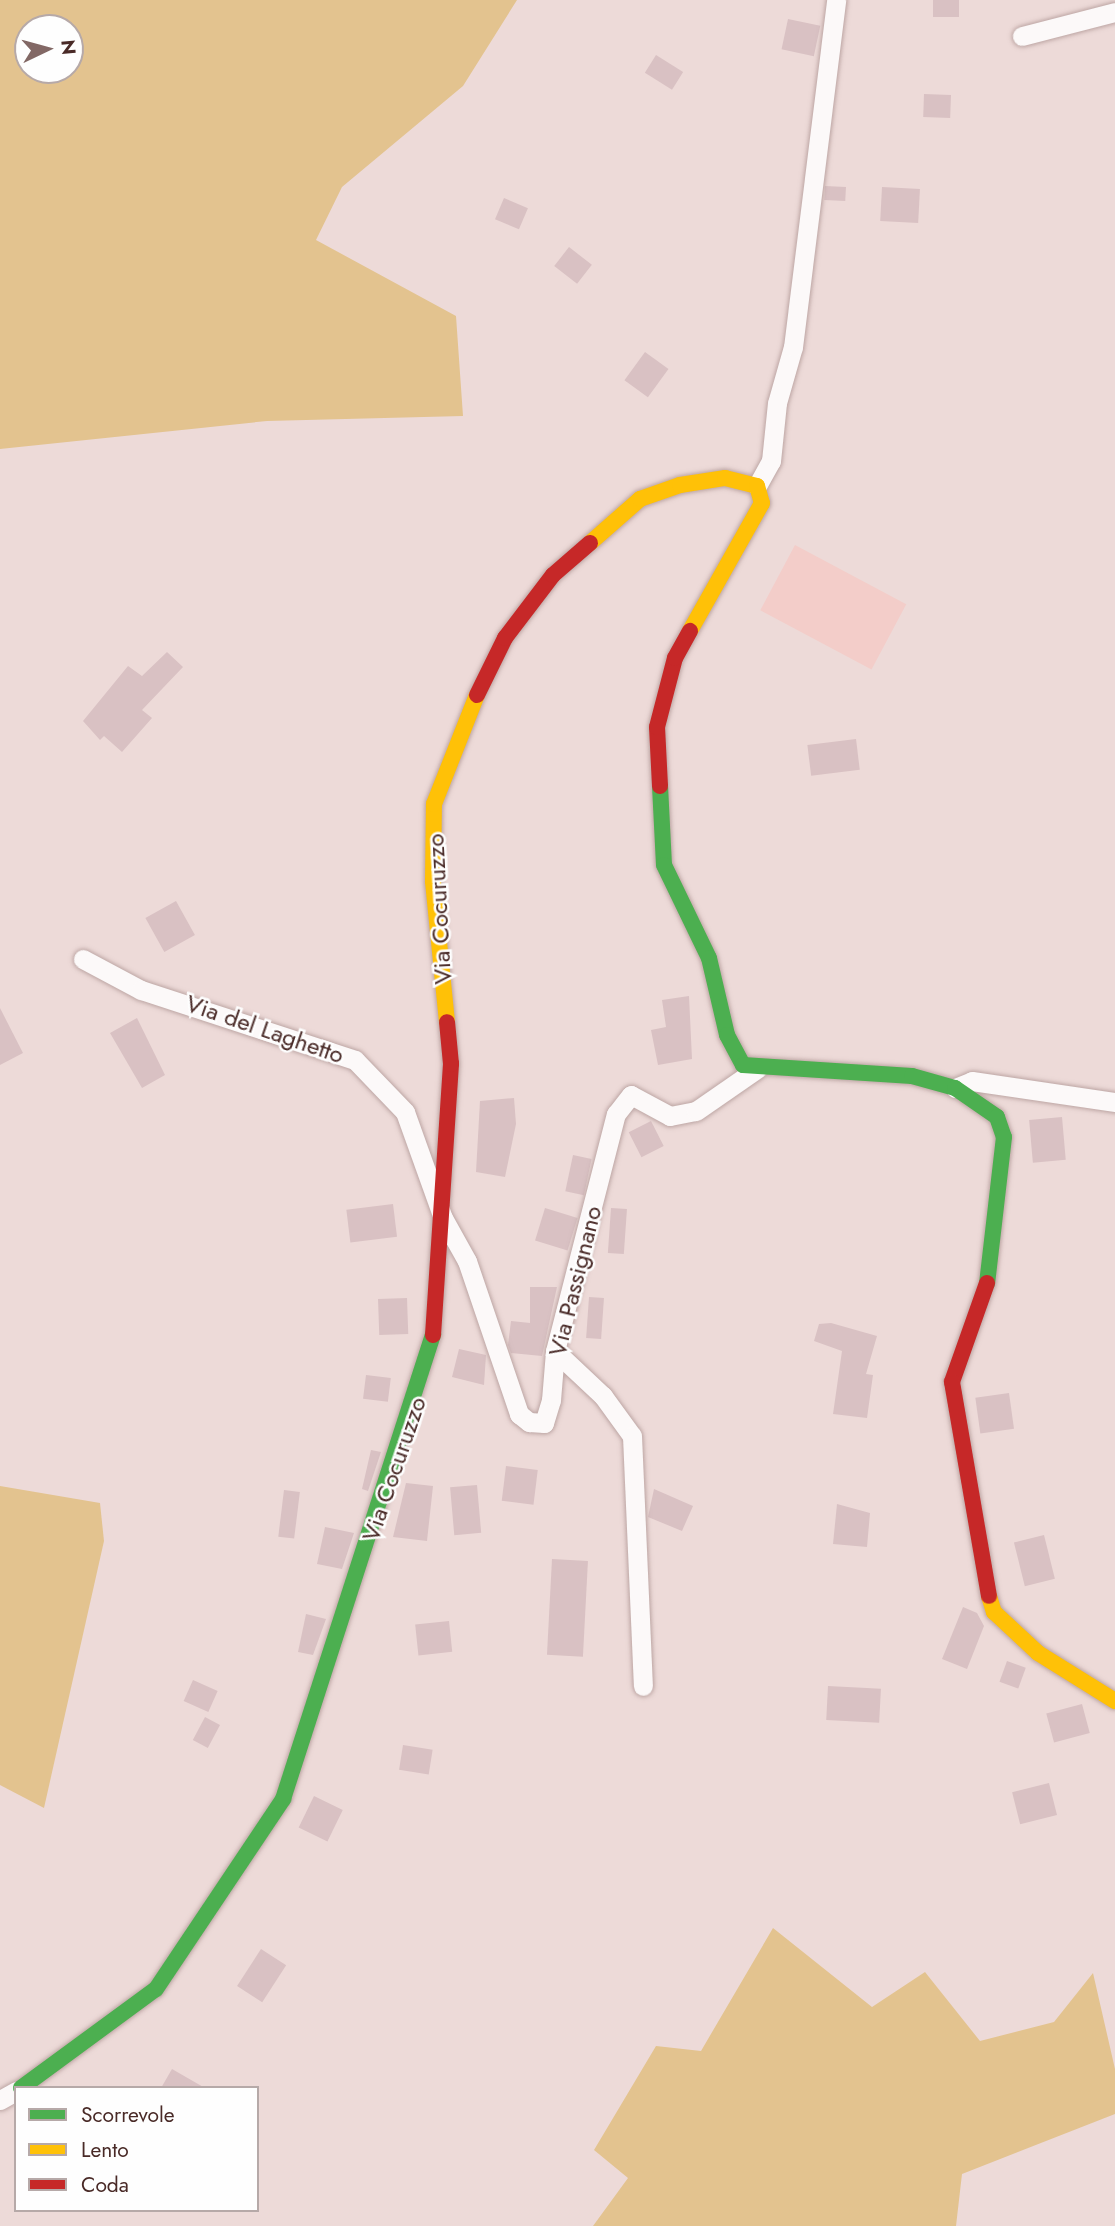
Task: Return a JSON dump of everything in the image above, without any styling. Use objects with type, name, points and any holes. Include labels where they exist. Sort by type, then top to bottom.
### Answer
[{"type":"street","points":[[836,0],[793,347],[771,461],[757,486],[760,514],[675,658],[657,727],[657,788],[664,865],[709,958],[727,1035],[743,1065],[758,1068],[834,1067],[955,1088],[997,1117],[1004,1137],[986,1288],[952,1382],[978,1558],[994,1612],[1038,1653],[1115,1701]]},
{"type":"street","points":[[1021,36],[1115,12]]},
{"type":"street","name":"Via Cocuruzzo","points":[[24,2086],[156,1989],[283,1799],[414,1418],[440,1289],[451,1064],[433,881],[434,804],[468,712],[505,638],[595,533],[640,499],[680,485],[725,478],[757,486]]},
{"type":"street","name":"Via del Laghetto","points":[[83,959],[141,990],[355,1060],[405,1112],[443,1218]]},
{"type":"street","name":"Via Passignano","points":[[443,1218],[467,1261],[519,1414],[529,1422],[544,1423],[555,1351],[617,1114],[631,1096],[670,1116],[696,1111],[758,1068]]},
{"type":"street","points":[[955,1088],[972,1081],[1115,1102]]},
{"type":"street","points":[[555,1351],[603,1396],[632,1436],[643,1686]]},
{"type":"shaded area","points":[[0,0],[517,0],[463,86],[342,187],[316,240],[456,316],[463,416],[267,421],[0,449]]},
{"type":"shaded area","points":[[795,545],[906,604],[872,669],[760,610]]},
{"type":"shaded area","points":[[0,1486],[100,1503],[104,1541],[44,1808],[0,1785]]},
{"type":"shaded area","points":[[773,1928],[872,2007],[925,1972],[980,2041],[1054,2022],[1093,1973],[1115,2069],[1115,2114],[962,2174],[956,2226],[593,2226],[628,2178],[594,2150],[656,2046],[701,2051]]},
{"type":"building","points":[[933,0],[959,0],[959,17],[933,17]]},
{"type":"building","points":[[788,19],[820,26],[814,56],[782,49]]},
{"type":"building","points":[[656,55],[683,72],[672,90],[645,73]]},
{"type":"building","points":[[924,94],[951,95],[950,118],[923,117]]},
{"type":"building","points":[[825,186],[846,187],[845,201],[824,200]]},
{"type":"building","points":[[882,187],[920,189],[918,223],[880,221]]},
{"type":"building","points":[[504,198],[528,208],[519,229],[495,219]]},
{"type":"building","points":[[569,247],[592,265],[577,284],[554,266]]},
{"type":"building","points":[[645,352],[668,369],[648,397],[624,380]]},
{"type":"building","points":[[167,652],[183,667],[142,710],[152,718],[122,752],[104,736],[100,740],[83,721],[128,666],[142,676]]},
{"type":"building","points":[[856,739],[860,770],[811,776],[807,745]]},
{"type":"building","points":[[176,901],[195,935],[164,952],[145,918]]},
{"type":"building","points":[[689,996],[692,1059],[658,1065],[651,1030],[666,1027],[662,1000]]},
{"type":"building","points":[[0,1008],[23,1053],[0,1065]]},
{"type":"building","points":[[137,1018],[165,1075],[142,1088],[110,1033]]},
{"type":"building","points":[[514,1098],[516,1124],[505,1177],[476,1172],[480,1101]]},
{"type":"building","points":[[1062,1117],[1066,1160],[1033,1163],[1029,1120]]},
{"type":"building","points":[[651,1121],[664,1146],[641,1157],[629,1132]]},
{"type":"building","points":[[573,1155],[592,1159],[584,1195],[565,1191]]},
{"type":"building","points":[[393,1204],[397,1237],[350,1242],[346,1210]]},
{"type":"building","points":[[545,1208],[578,1218],[568,1250],[535,1241]]},
{"type":"building","points":[[611,1208],[627,1209],[624,1254],[608,1253]]},
{"type":"building","points":[[530,1287],[557,1287],[542,1356],[511,1353],[508,1345],[511,1321],[530,1323]]},
{"type":"building","points":[[589,1297],[604,1298],[601,1339],[586,1338]]},
{"type":"building","points":[[407,1298],[408,1334],[379,1335],[378,1299]]},
{"type":"building","points":[[831,1323],[877,1336],[866,1374],[873,1375],[867,1418],[833,1414],[842,1351],[814,1341],[819,1324]]},
{"type":"building","points":[[459,1349],[486,1355],[484,1385],[452,1377]]},
{"type":"building","points":[[366,1375],[391,1378],[388,1402],[363,1399]]},
{"type":"building","points":[[1009,1393],[1014,1429],[980,1433],[975,1398]]},
{"type":"building","points":[[371,1450],[381,1452],[368,1491],[362,1489]]},
{"type":"building","points":[[506,1466],[538,1470],[533,1505],[502,1501]]},
{"type":"building","points":[[406,1483],[433,1486],[427,1541],[393,1537]]},
{"type":"building","points":[[477,1485],[481,1533],[454,1535],[450,1487]]},
{"type":"building","points":[[654,1489],[693,1506],[682,1531],[648,1517]]},
{"type":"building","points":[[284,1490],[300,1492],[294,1539],[278,1537]]},
{"type":"building","points":[[837,1504],[870,1513],[867,1547],[833,1544]]},
{"type":"building","points":[[325,1527],[354,1533],[342,1569],[317,1564]]},
{"type":"building","points":[[1044,1535],[1055,1579],[1025,1586],[1014,1542]]},
{"type":"building","points":[[552,1559],[588,1561],[583,1657],[547,1655]]},
{"type":"building","points":[[963,1607],[977,1613],[984,1626],[967,1669],[942,1659]]},
{"type":"building","points":[[306,1614],[326,1619],[313,1655],[298,1652]]},
{"type":"building","points":[[449,1621],[452,1652],[418,1655],[415,1625]]},
{"type":"building","points":[[1007,1661],[1026,1668],[1018,1689],[999,1682]]},
{"type":"building","points":[[193,1680],[218,1691],[208,1712],[184,1701]]},
{"type":"building","points":[[828,1686],[881,1689],[879,1723],[826,1720]]},
{"type":"building","points":[[1082,1704],[1090,1733],[1054,1743],[1046,1714]]},
{"type":"building","points":[[205,1717],[220,1725],[208,1748],[193,1740]]},
{"type":"building","points":[[403,1745],[433,1750],[429,1774],[399,1770]]},
{"type":"building","points":[[1049,1783],[1057,1815],[1020,1824],[1012,1792]]},
{"type":"building","points":[[314,1796],[343,1810],[327,1841],[299,1827]]},
{"type":"building","points":[[261,1949],[286,1965],[262,2002],[237,1986]]},
{"type":"building","points":[[172,2069],[202,2086],[162,2086]]},
{"type":"traffic: fast","points":[[660,786],[664,865],[709,958],[727,1035],[743,1065],[912,1076],[955,1088],[997,1117],[1004,1137],[987,1283]]},
{"type":"traffic: fast","points":[[24,2086],[156,1989],[283,1799],[433,1335]]},
{"type":"traffic: slow","points":[[590,543],[640,499],[680,485],[725,478],[757,486],[762,503],[690,631]]},
{"type":"traffic: slow","points":[[447,1022],[433,881],[434,804],[477,695]]},
{"type":"traffic: slow","points":[[989,1596],[994,1612],[1038,1653],[1115,1701]]},
{"type":"traffic: jam","points":[[477,695],[505,638],[553,575],[590,543]]},
{"type":"traffic: jam","points":[[660,786],[657,727],[675,658],[690,631]]},
{"type":"traffic: jam","points":[[433,1335],[451,1064],[447,1022]]},
{"type":"traffic: jam","points":[[987,1283],[952,1382],[989,1596]]}]
